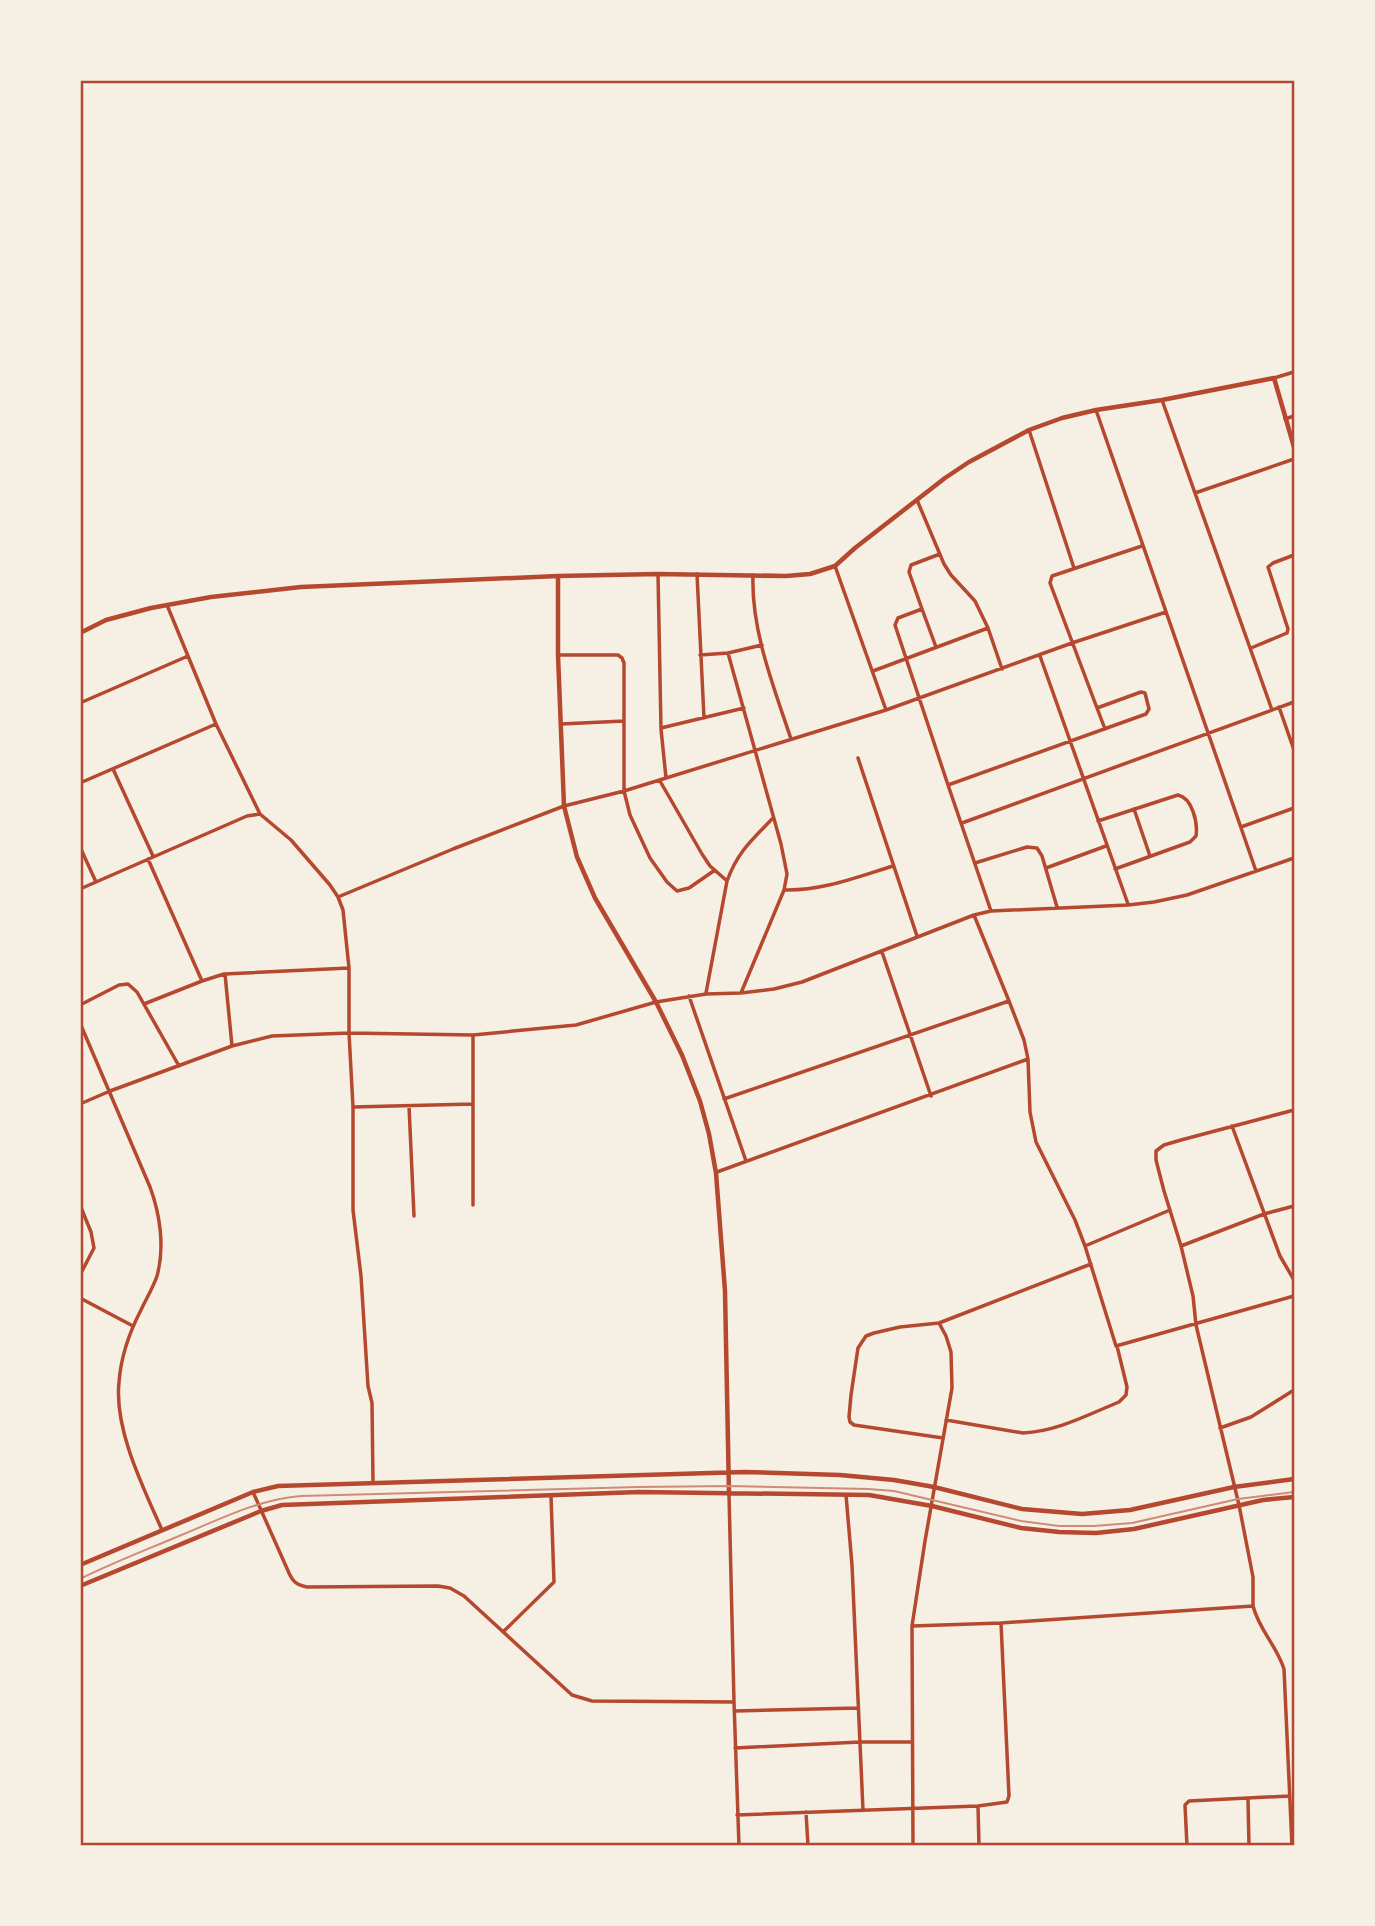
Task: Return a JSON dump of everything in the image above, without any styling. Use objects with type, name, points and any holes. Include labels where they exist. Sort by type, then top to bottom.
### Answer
[{"type":"street","points":[[80,633],[106,620],[167,605],[300,587],[658,573],[786,576],[810,574],[835,566],[969,462],[1029,430],[1096,410],[1274,379],[1294,372]]},
{"type":"street","points":[[1274,379],[1294,447]]},
{"type":"street","points":[[1162,400],[1272,710]]},
{"type":"street","points":[[1096,410],[1256,871]]},
{"type":"street","points":[[1285,418],[1294,416]]},
{"type":"street","points":[[1029,430],[1074,568]]},
{"type":"street","points":[[1195,493],[1294,459]]},
{"type":"street","points":[[917,500],[951,575],[975,601],[1002,668]]},
{"type":"street","points":[[1105,729],[1050,583],[1052,576],[1142,546]]},
{"type":"street","points":[[936,647],[909,569],[916,562],[940,554]]},
{"type":"street","points":[[1251,648],[1287,633],[1268,567],[1294,555]]},
{"type":"street","points":[[835,566],[886,710]]},
{"type":"street","points":[[658,573],[661,729],[667,778]]},
{"type":"street","points":[[696,574],[704,718]]},
{"type":"street","points":[[753,575],[754,605],[762,645],[791,739]]},
{"type":"street","points":[[558,576],[564,806],[577,857],[595,898],[656,1002],[692,1079],[709,1134],[716,1173],[725,1291],[739,1846]]},
{"type":"street","points":[[167,605],[216,724],[260,814],[291,840],[330,885],[343,910],[349,968],[353,1210],[361,1276],[368,1386],[372,1403],[373,1482]]},
{"type":"street","points":[[922,609],[898,618],[895,625],[991,911]]},
{"type":"street","points":[[338,897],[564,806],[660,781],[886,710],[1166,612]]},
{"type":"street","points":[[873,671],[988,628]]},
{"type":"street","points":[[700,655],[728,653],[762,645]]},
{"type":"street","points":[[728,653],[787,874],[784,890],[741,993]]},
{"type":"street","points":[[558,655],[618,655],[622,658],[624,791],[638,835],[650,858],[673,888],[680,891],[689,888],[715,870]]},
{"type":"street","points":[[80,703],[188,656]]},
{"type":"street","points":[[1040,656],[1128,905]]},
{"type":"street","points":[[948,785],[1105,729],[1147,713],[1149,709],[1145,693],[1141,691],[1097,708]]},
{"type":"street","points":[[962,823],[1294,702]]},
{"type":"street","points":[[1279,707],[1294,750]]},
{"type":"street","points":[[661,729],[744,708]]},
{"type":"street","points":[[561,724],[624,721]]},
{"type":"street","points":[[80,783],[216,724]]},
{"type":"street","points":[[858,758],[917,936]]},
{"type":"street","points":[[113,769],[202,981]]},
{"type":"street","points":[[660,781],[702,854],[727,881]]},
{"type":"street","points":[[1098,821],[1173,795],[1180,795],[1188,802],[1196,824],[1197,833],[1194,839],[1115,870]]},
{"type":"street","points":[[1241,827],[1294,808]]},
{"type":"street","points":[[1134,809],[1150,856]]},
{"type":"street","points":[[80,889],[247,816],[260,814]]},
{"type":"street","points":[[706,994],[732,866],[743,849],[773,818]]},
{"type":"street","points":[[975,863],[1031,846],[1037,848],[1058,908]]},
{"type":"street","points":[[1045,867],[1107,846]]},
{"type":"street","points":[[80,847],[96,882]]},
{"type":"street","points":[[80,1104],[232,1046],[272,1036],[349,1032],[473,1035],[576,1024],[656,1002],[689,996],[741,993],[788,986],[882,952],[917,936],[991,911],[1128,905],[1180,897],[1294,858]]},
{"type":"street","points":[[784,890],[822,887],[893,866]]},
{"type":"street","points":[[946,1420],[1023,1433],[1056,1428],[1119,1402],[1126,1395],[1127,1387],[1085,1246],[1036,1142],[1030,1112],[1028,1059],[1024,1040],[974,915]]},
{"type":"street","points":[[882,952],[931,1096]]},
{"type":"street","points":[[144,1004],[225,974],[349,968]]},
{"type":"street","points":[[225,974],[232,1046]]},
{"type":"street","points":[[80,1005],[119,985],[128,984],[137,992],[179,1066]]},
{"type":"street","points":[[689,996],[746,1161]]},
{"type":"street","points":[[724,1099],[1009,1001]]},
{"type":"street","points":[[80,1023],[150,1186],[159,1214],[160,1248],[156,1278],[133,1326],[120,1368],[118,1398],[130,1455],[162,1530]]},
{"type":"street","points":[[473,1035],[473,1205]]},
{"type":"street","points":[[716,1173],[1028,1059]]},
{"type":"street","points":[[353,1108],[473,1104]]},
{"type":"street","points":[[409,1106],[414,1216]]},
{"type":"street","points":[[1292,1846],[1284,1669],[1276,1650],[1259,1624],[1253,1606],[1253,1577],[1239,1505],[1196,1325],[1193,1296],[1156,1160],[1156,1151],[1164,1145],[1294,1110]]},
{"type":"street","points":[[1232,1126],[1284,1264],[1294,1280]]},
{"type":"street","points":[[80,1205],[91,1232],[94,1248],[80,1275]]},
{"type":"street","points":[[1181,1246],[1264,1214],[1294,1206]]},
{"type":"street","points":[[1085,1246],[1170,1210]]},
{"type":"street","points":[[943,1438],[854,1425],[850,1422],[859,1348],[866,1336],[900,1327],[939,1323],[1091,1264]]},
{"type":"street","points":[[1116,1346],[1294,1296]]},
{"type":"street","points":[[80,1298],[133,1326]]},
{"type":"street","points":[[913,1846],[912,1626],[952,1388],[952,1362],[946,1336],[939,1323]]},
{"type":"street","points":[[1220,1428],[1251,1417],[1294,1390]]},
{"type":"street","points":[[81,1565],[253,1492],[278,1486],[729,1472],[840,1475],[894,1480],[1022,1508],[1082,1514],[1130,1510],[1234,1487],[1294,1479]]},
{"type":"street","points":[[253,1492],[292,1580],[299,1586],[444,1586],[464,1596],[566,1691],[579,1699],[592,1702],[734,1702]]},
{"type":"street","points":[[80,1586],[261,1511],[282,1505],[639,1492],[846,1494],[881,1496],[1021,1528],[1084,1533],[1134,1529],[1263,1500],[1294,1497]]},
{"type":"street","points":[[846,1494],[852,1565],[863,1810]]},
{"type":"street","points":[[503,1632],[554,1582],[551,1496]]},
{"type":"street","points":[[912,1626],[1001,1623],[1253,1606]]},
{"type":"street","points":[[737,1815],[1004,1804],[1009,1798],[1001,1623]]},
{"type":"street","points":[[734,1711],[859,1707]]},
{"type":"street","points":[[735,1748],[912,1742]]},
{"type":"street","points":[[1187,1846],[1186,1802],[1289,1796]]},
{"type":"street","points":[[1248,1798],[1250,1846]]},
{"type":"street","points":[[978,1806],[979,1846]]},
{"type":"street","points":[[806,1812],[808,1846]]},
{"type":"tram line","points":[[80,1579],[239,1511],[270,1501],[301,1496],[639,1487],[868,1489],[894,1491],[1021,1521],[1059,1526],[1094,1526],[1132,1523],[1238,1499],[1294,1492]]}]
